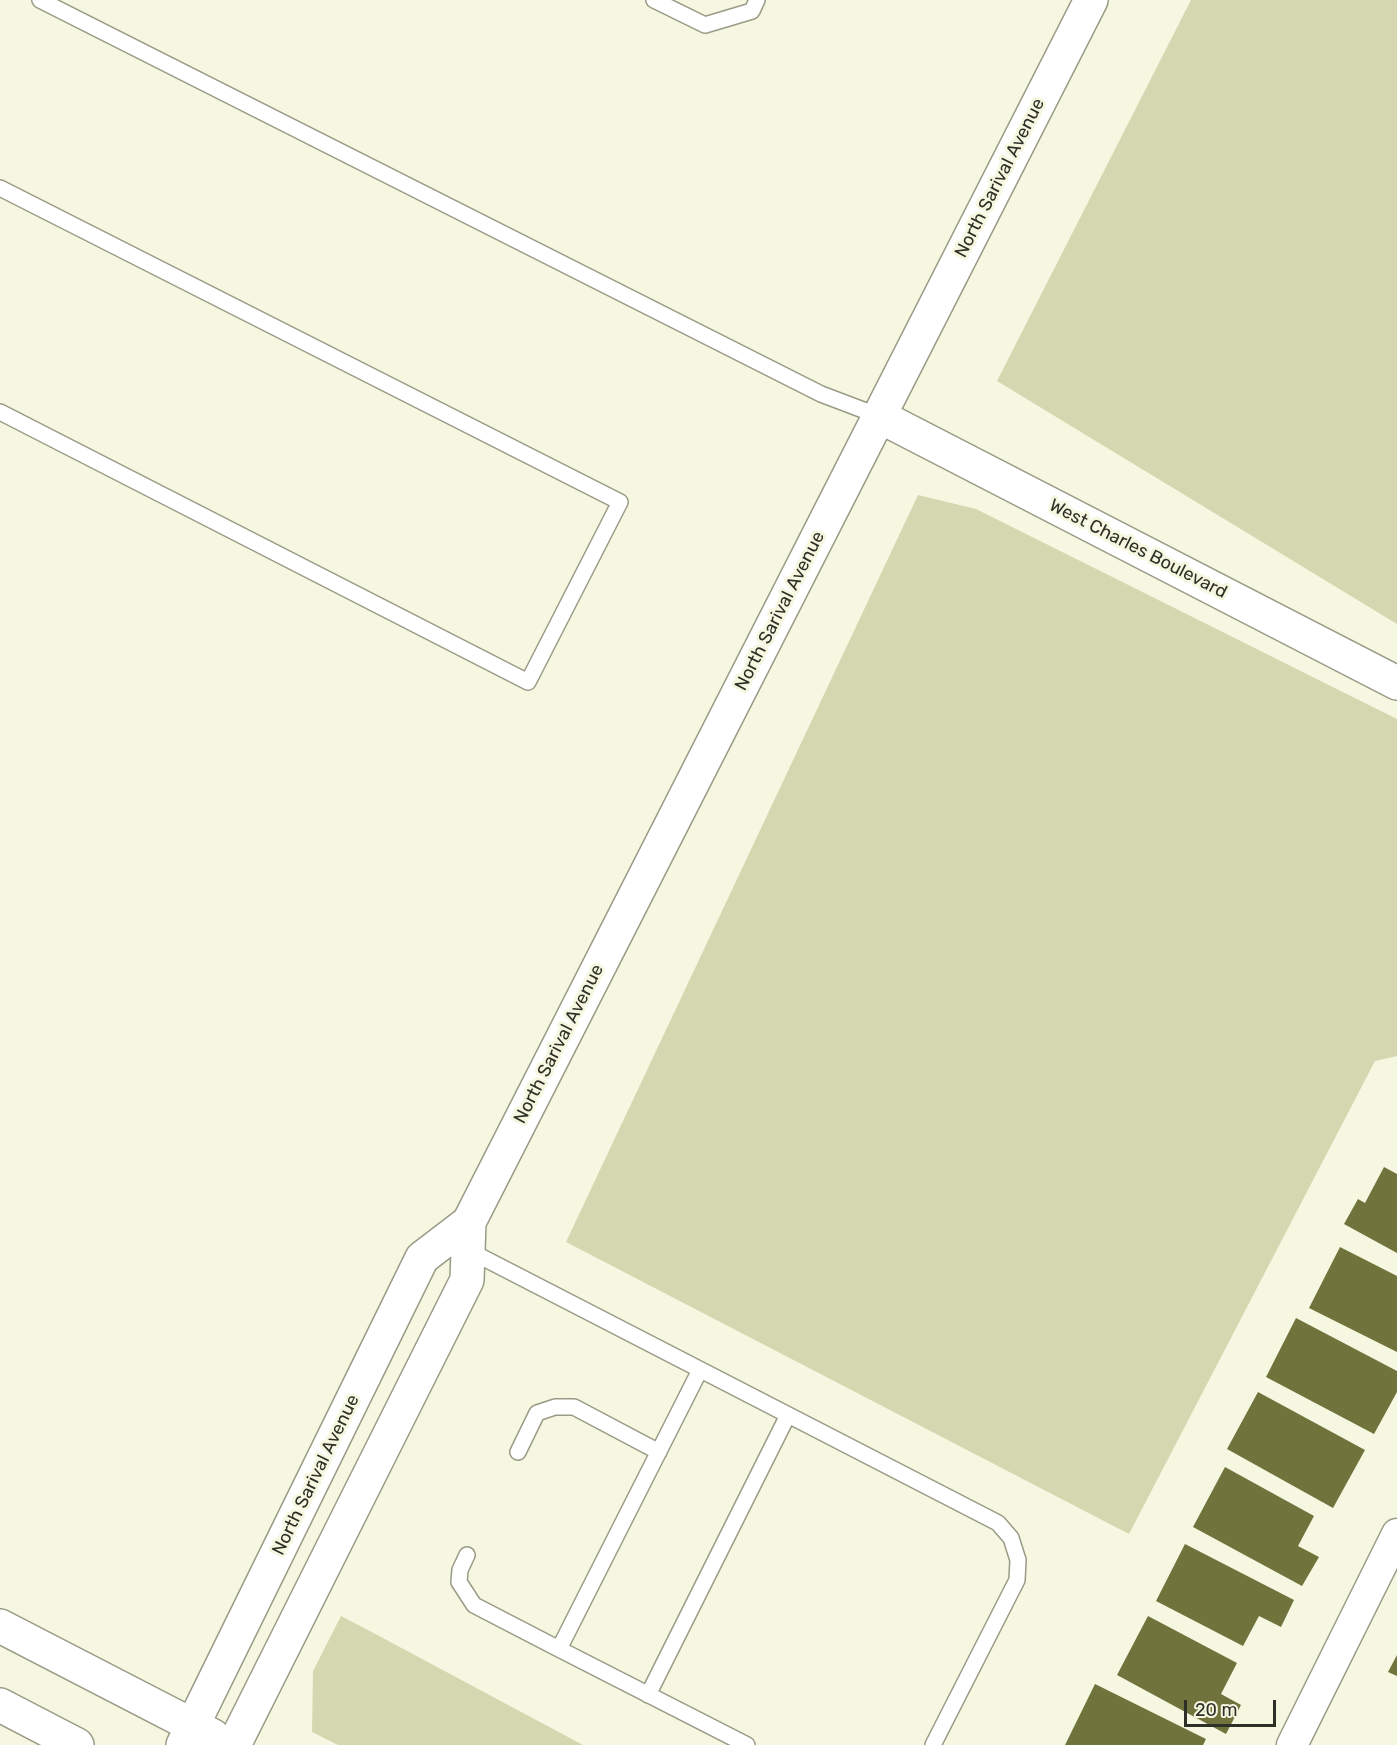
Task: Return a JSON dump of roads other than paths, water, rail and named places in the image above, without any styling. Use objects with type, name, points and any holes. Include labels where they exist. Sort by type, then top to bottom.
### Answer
[{"type":"street","name":"North Sarival Avenue","points":[[233,1745],[467,1280],[468,1236],[879,416],[1091,0]]},
{"type":"street","name":"West Charles Boulevard","points":[[879,416],[1397,683]]},
{"type":"street","name":"North Sarival Avenue","points":[[188,1735],[422,1258],[468,1236]]},
{"type":"street","points":[[1292,1745],[1397,1534]]},
{"type":"street","points":[[0,1626],[188,1735],[233,1745]]},
{"type":"street","points":[[0,1706],[77,1745]]},
{"type":"lane","points":[[40,0],[810,388],[879,416]]},
{"type":"lane","points":[[654,0],[705,26],[752,10],[758,0]]},
{"type":"lane","points":[[0,188],[620,502],[528,682],[0,412]]},
{"type":"lane","points":[[468,1236],[700,1370],[998,1523],[1011,1538],[1018,1560],[1017,1580],[933,1745]]},
{"type":"lane","points":[[559,1649],[700,1370]]},
{"type":"lane","points":[[518,1452],[537,1413],[555,1407],[574,1407],[659,1452]]},
{"type":"lane","points":[[648,1695],[788,1415]]},
{"type":"lane","points":[[467,1555],[460,1570],[459,1582],[474,1605],[747,1745]]}]
